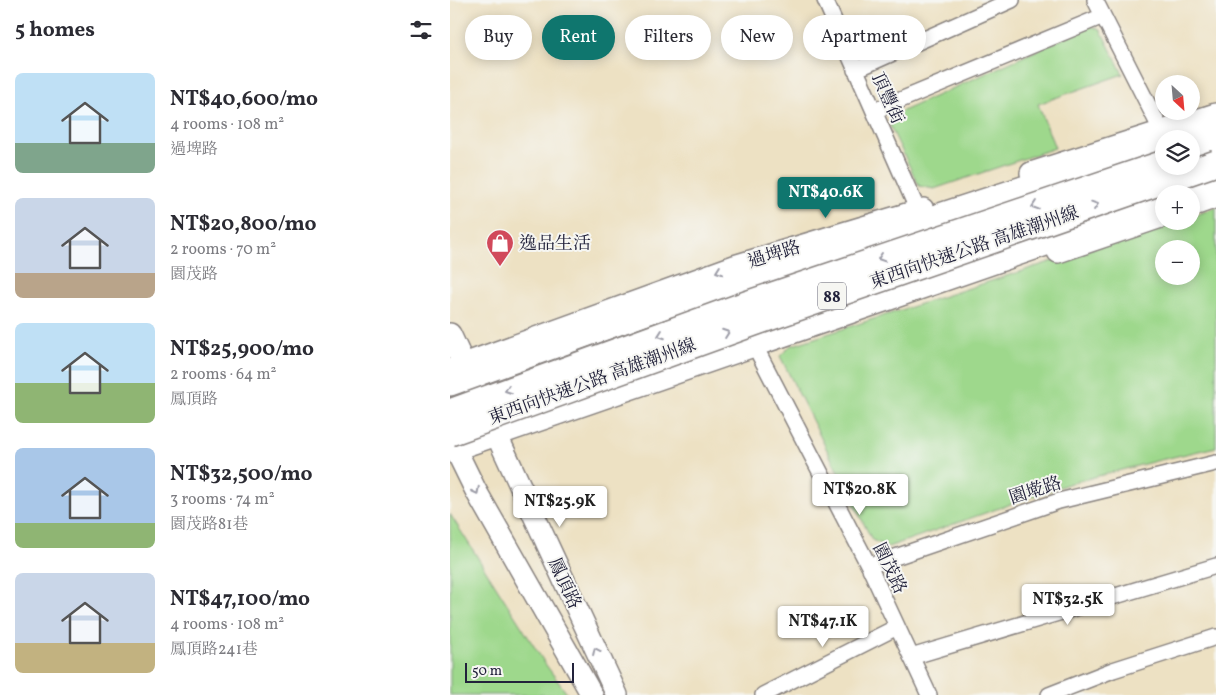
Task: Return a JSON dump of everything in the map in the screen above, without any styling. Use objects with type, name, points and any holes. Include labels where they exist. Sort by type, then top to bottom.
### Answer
[{"type":"highway","points":[[1198,130],[1216,126]]},
{"type":"highway","points":[[458,373],[1155,141]]},
{"type":"highway","points":[[1200,150],[1216,145]]},
{"type":"highway","name":"東西向快速公路 高雄潮州線","points":[[452,447],[748,325],[1216,163]]},
{"type":"highway","name":"東西向快速公路 高雄潮州線","points":[[450,412],[749,303],[1155,166]]},
{"type":"highway","points":[[1200,189],[1216,183]]},
{"type":"highway","points":[[452,447],[497,437],[681,368],[1155,205]]},
{"type":"main road","name":"過埤路","points":[[1182,130],[1216,114]]},
{"type":"main road","name":"過埤路","points":[[458,373],[734,266],[1155,141]]},
{"type":"main road","points":[[1200,203],[1216,197]]},
{"type":"main road","points":[[497,437],[1155,219]]},
{"type":"main road","name":"鳳頂路","points":[[450,334],[458,373],[497,437],[617,695]]},
{"type":"main road","name":"鳳頂路","points":[[452,447],[592,695]]},
{"type":"street","points":[[855,70],[1012,0]]},
{"type":"street","points":[[1095,0],[1163,130]]},
{"type":"street","name":"頂豐街","points":[[829,1],[855,70],[918,211]]},
{"type":"street","points":[[874,111],[1103,16]]},
{"type":"street","name":"園茂路","points":[[758,352],[869,566],[929,695]]},
{"type":"street","name":"園墘路","points":[[869,566],[1059,501],[1216,463]]},
{"type":"street","points":[[911,657],[1216,566]]},
{"type":"street","points":[[763,695],[898,627]]},
{"type":"street","points":[[1049,695],[1113,670],[1216,637]]},
{"type":"green space","points":[[1091,26],[1100,29],[1123,74],[1038,104],[1055,148],[934,189],[919,186],[890,126],[898,113]]},
{"type":"green space","points":[[1216,207],[1216,447],[1071,483],[888,547],[872,540],[780,356],[790,346],[1155,228],[1155,230],[1200,230],[1200,213]]},
{"type":"green space","points":[[450,514],[546,665],[568,695],[450,695]]},
{"type":"place","name":"逸品生活","points":[[500,267]]}]
